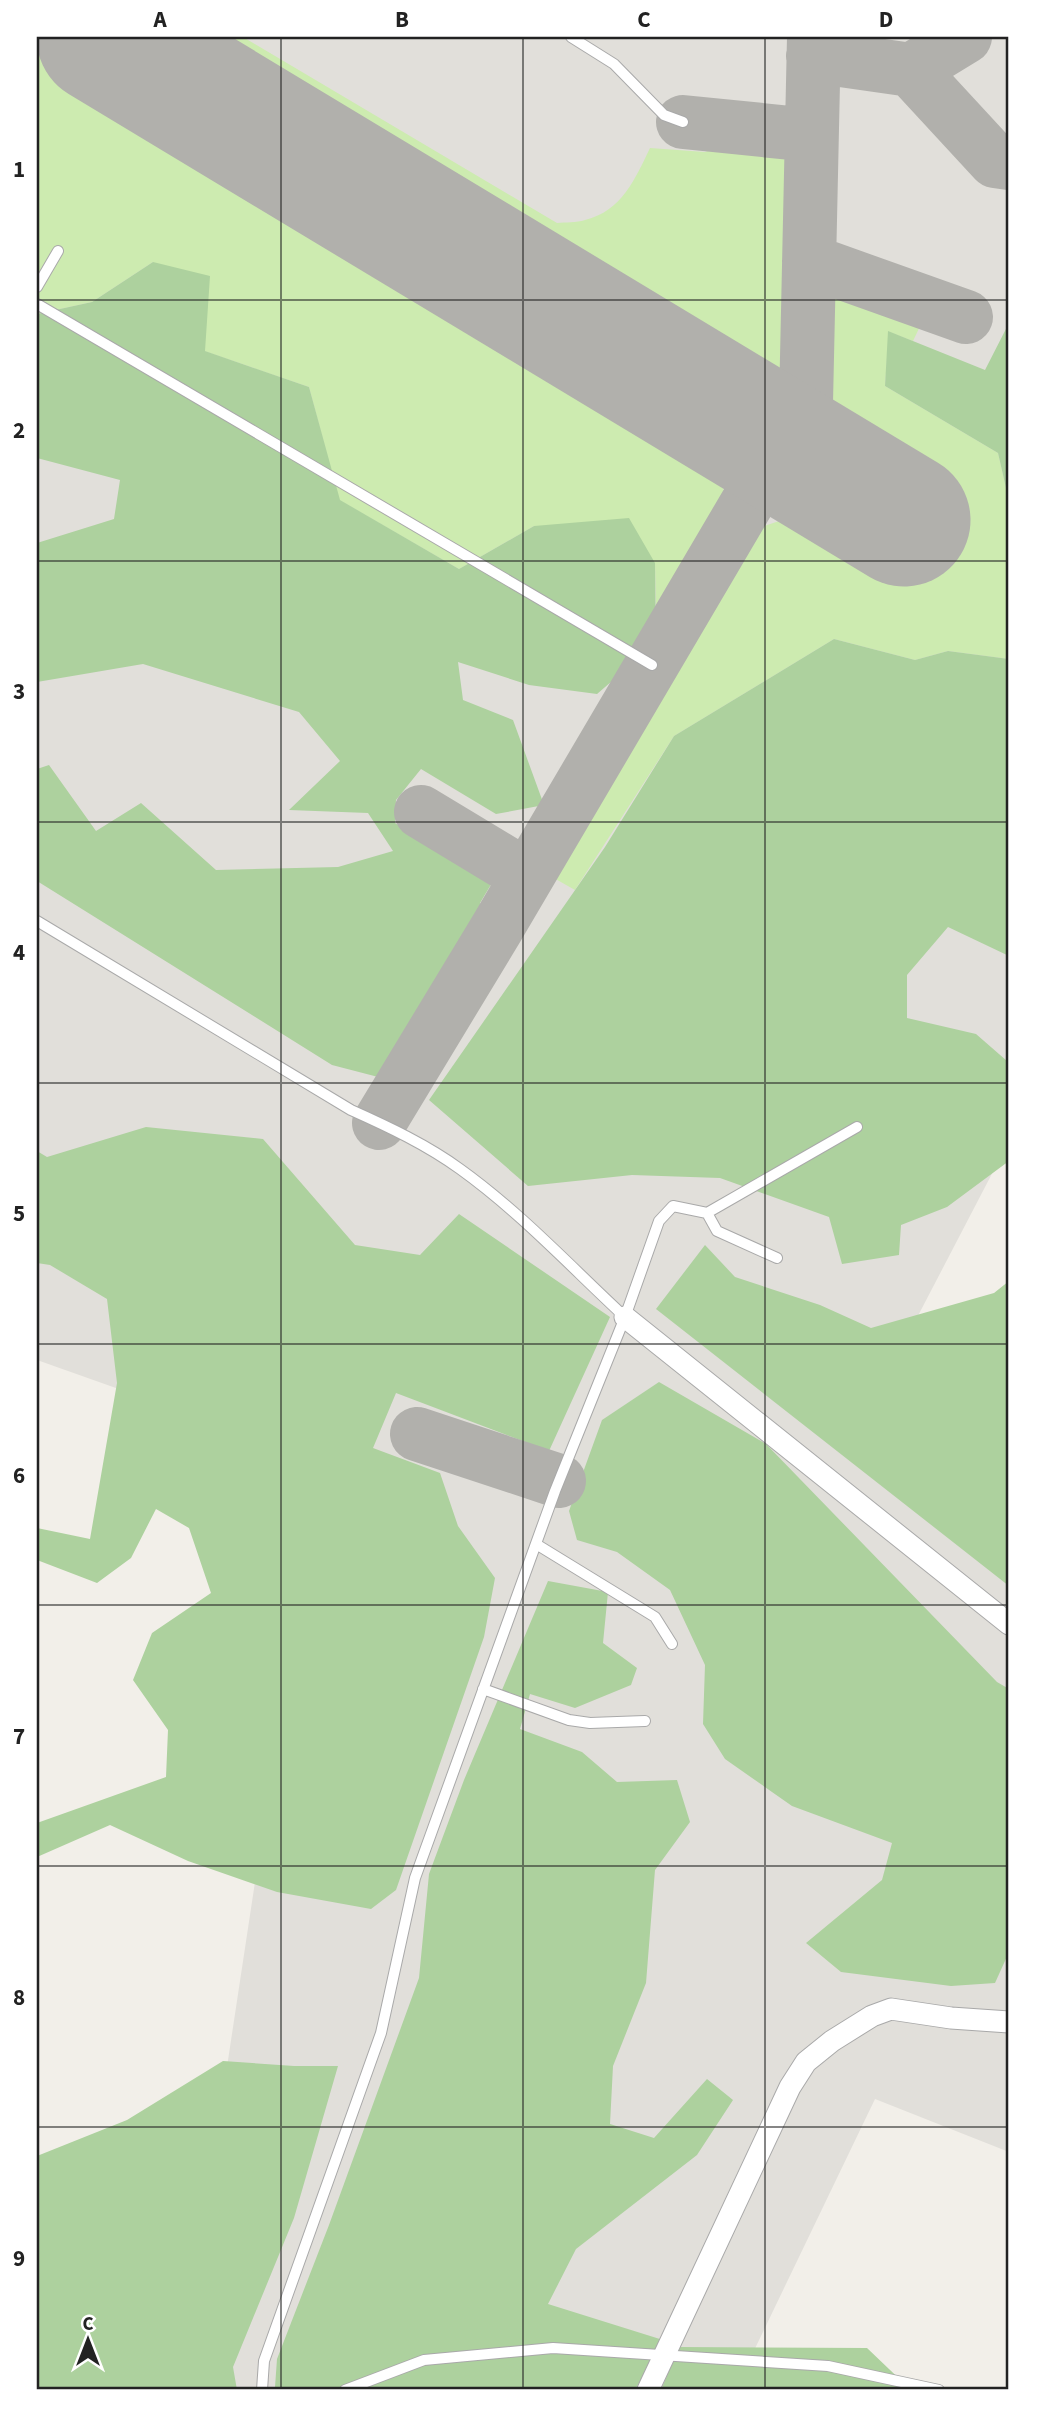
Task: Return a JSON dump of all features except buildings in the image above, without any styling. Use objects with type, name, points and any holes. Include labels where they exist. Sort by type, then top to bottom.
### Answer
[{"type":"street","points":[[625,1317],[1009,1624]]},
{"type":"street","points":[[648,2390],[790,2087],[806,2062],[831,2041],[872,2016],[891,2010],[1009,2022]]},
{"type":"lane","points":[[571,37],[614,64],[664,114],[683,122]]},
{"type":"lane","points":[[37,287],[58,251]]},
{"type":"lane","points":[[37,304],[652,666]]},
{"type":"lane","points":[[37,921],[351,1110],[405,1135],[458,1167],[503,1201],[625,1317]]},
{"type":"lane","points":[[262,2390],[264,2361],[381,2033],[415,1878],[536,1544],[625,1317],[659,1221],[673,1206],[707,1213],[857,1127]]},
{"type":"lane","points":[[707,1213],[717,1231],[777,1258]]},
{"type":"lane","points":[[536,1544],[654,1617],[672,1644]]},
{"type":"lane","points":[[483,1689],[569,1720],[590,1723],[645,1721]]},
{"type":"lane","points":[[345,2390],[424,2360],[553,2348],[828,2366],[939,2390]]},
{"type":"shaded area","points":[[37,37],[1009,37],[1009,1141],[896,1358],[1009,1424],[1009,2152],[875,2099],[735,2390],[178,2390],[319,1460],[37,1360]]},
{"type":"green space","points":[[195,37],[243,37],[557,223],[582,221],[609,209],[626,192],[650,148],[705,152],[730,142],[787,148],[802,168],[798,238],[784,247],[783,270],[795,290],[790,366],[774,385]]},
{"type":"green space","points":[[37,52],[710,457],[727,498],[656,608],[655,563],[534,526],[459,569],[339,500],[309,387],[204,351],[153,262],[92,302],[37,314]]},
{"type":"green space","points":[[153,262],[210,276],[205,351],[309,387],[340,500],[459,569],[534,526],[629,518],[655,563],[656,643],[597,694],[529,685],[458,662],[463,700],[513,720],[544,805],[496,814],[421,769],[396,800],[395,823],[425,842],[467,851],[496,876],[480,903],[486,919],[422,1040],[382,1078],[332,1065],[37,881],[37,769],[49,765],[96,831],[141,803],[216,870],[338,867],[393,851],[368,813],[289,810],[340,761],[299,712],[143,664],[37,682],[37,543],[114,519],[120,480],[37,458],[37,314],[92,302]]},
{"type":"green space","points":[[837,281],[925,316],[913,341],[889,332],[885,386],[998,453],[1009,501],[1009,659],[948,651],[915,660],[834,639],[674,736],[575,890],[552,877],[758,528],[800,514],[889,563],[935,484],[819,413],[819,297]]},
{"type":"green space","points":[[1009,323],[1009,501],[998,453],[885,386],[888,331],[985,370]]},
{"type":"green space","points":[[834,639],[915,660],[948,651],[1009,659],[1009,956],[948,927],[907,975],[907,1018],[976,1034],[1007,1061],[1009,1161],[947,1207],[901,1225],[899,1255],[842,1264],[829,1217],[720,1178],[632,1175],[528,1186],[429,1100],[605,847],[674,736]]},
{"type":"green space","points":[[146,1127],[263,1139],[355,1245],[420,1255],[459,1214],[610,1317],[549,1451],[396,1393],[373,1448],[440,1473],[458,1526],[495,1578],[484,1637],[396,1890],[371,1909],[277,1892],[188,1861],[110,1825],[37,1857],[37,1823],[166,1777],[168,1730],[133,1680],[152,1633],[211,1593],[189,1528],[156,1509],[131,1558],[97,1583],[37,1560],[37,1528],[90,1539],[117,1383],[107,1299],[50,1265],[37,1263],[37,1151],[47,1157]]},
{"type":"green space","points":[[705,1245],[735,1277],[820,1305],[871,1328],[994,1293],[1009,1281],[1009,1586],[656,1309]]},
{"type":"green space","points":[[659,1382],[766,1444],[997,1682],[1009,1689],[1009,1952],[995,1983],[951,1986],[841,1972],[806,1943],[882,1880],[892,1843],[792,1806],[725,1759],[703,1724],[705,1665],[670,1590],[617,1552],[577,1540],[569,1511],[602,1420]]},
{"type":"green space","points":[[548,1581],[608,1592],[603,1643],[637,1668],[631,1685],[575,1708],[530,1694],[520,1729],[582,1752],[617,1782],[677,1780],[690,1822],[655,1870],[646,1983],[613,2066],[610,2124],[654,2138],[707,2079],[733,2100],[697,2155],[576,2249],[548,2304],[663,2340],[635,2390],[283,2390],[275,2387],[277,2359],[419,1978],[429,1874],[464,1780]]},
{"type":"green space","points":[[223,2061],[338,2066],[294,2218],[233,2367],[237,2390],[37,2390],[37,2156],[127,2120]]},
{"type":"green space","points":[[679,2347],[867,2348],[911,2390],[661,2390]]},
{"type":"taxiway","points":[[379,1123],[806,403],[814,37]]},
{"type":"taxiway","points":[[911,70],[965,37]]},
{"type":"taxiway","points":[[813,56],[911,70],[995,161],[1009,163]]},
{"type":"taxiway","points":[[683,122],[811,135]]},
{"type":"taxiway","points":[[809,261],[966,317]]},
{"type":"taxiway","points":[[421,812],[527,876]]},
{"type":"taxiway","points":[[417,1434],[559,1481]]},
{"type":"runway","points":[[103,37],[904,520]]}]
